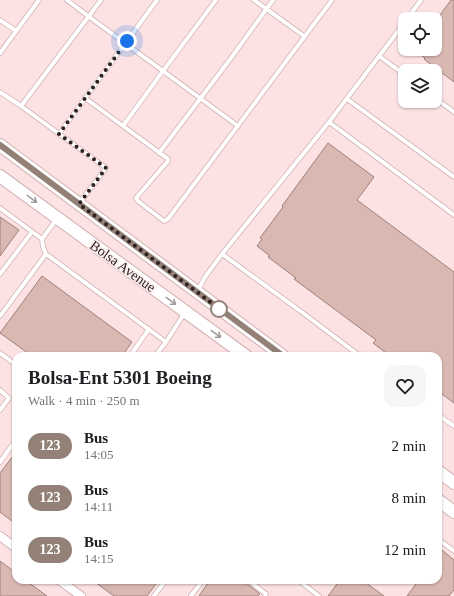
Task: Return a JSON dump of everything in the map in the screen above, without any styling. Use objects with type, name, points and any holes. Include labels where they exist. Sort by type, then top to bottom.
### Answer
[{"type":"main road","name":"Bolsa Avenue","points":[[0,146],[278,352]]},
{"type":"main road","name":"Bolsa Avenue","points":[[0,176],[241,352]]},
{"type":"main road","points":[[186,312],[197,292]]},
{"type":"main road","points":[[442,474],[454,483]]},
{"type":"main road","points":[[442,503],[454,512]]},
{"type":"street","points":[[0,536],[12,545]]},
{"type":"street","points":[[69,584],[81,596]]},
{"type":"lane","points":[[0,53],[39,0]]},
{"type":"lane","points":[[67,0],[238,126]]},
{"type":"lane","points":[[21,106],[101,0]]},
{"type":"lane","points":[[59,134],[157,0]]},
{"type":"lane","points":[[123,126],[162,71],[216,0]]},
{"type":"lane","points":[[254,0],[304,36]]},
{"type":"lane","points":[[159,153],[201,99],[272,0]]},
{"type":"lane","points":[[85,98],[168,159],[168,161],[136,198],[165,221],[332,0]]},
{"type":"lane","points":[[412,12],[421,0]]},
{"type":"lane","points":[[0,20],[16,31]]},
{"type":"lane","points":[[197,292],[205,277],[222,254],[329,122],[398,31]]},
{"type":"lane","points":[[379,56],[398,71]]},
{"type":"lane","points":[[0,92],[106,168],[79,204]]},
{"type":"lane","points":[[347,98],[454,177]]},
{"type":"lane","points":[[442,103],[454,112]]},
{"type":"lane","points":[[329,122],[454,215]]},
{"type":"lane","points":[[0,208],[42,239]]},
{"type":"lane","points":[[58,218],[42,239],[43,248],[46,254],[166,342]]},
{"type":"lane","points":[[0,274],[32,232]]},
{"type":"lane","points":[[0,316],[46,254]]},
{"type":"lane","points":[[222,254],[355,352]]},
{"type":"lane","points":[[158,352],[186,312]]},
{"type":"lane","points":[[133,352],[149,329]]},
{"type":"lane","points":[[0,353],[12,362]]},
{"type":"lane","points":[[0,390],[9,398],[0,410]]},
{"type":"lane","points":[[442,417],[454,426]]},
{"type":"lane","points":[[0,462],[12,446]]},
{"type":"lane","points":[[442,542],[454,551]]},
{"type":"lane","points":[[154,596],[163,584]]},
{"type":"lane","points":[[191,596],[200,584]]},
{"type":"lane","points":[[253,584],[266,594],[265,596]]},
{"type":"lane","points":[[303,584],[319,596]]},
{"type":"shaded area","points":[[0,0],[454,0],[454,596],[0,596]]},
{"type":"building","points":[[451,0],[454,0],[454,82],[442,73],[442,64],[431,64],[422,56],[442,56],[442,12]]},
{"type":"building","points":[[328,143],[374,177],[357,200],[454,272],[454,403],[442,394],[442,352],[385,352],[373,343],[376,340],[294,279],[296,278],[268,257],[270,256],[257,246],[262,239],[260,238],[283,207],[282,206]]},
{"type":"building","points":[[0,217],[19,230],[0,256]]},
{"type":"building","points":[[42,276],[132,342],[125,352],[26,352],[0,333]]},
{"type":"building","points":[[12,457],[12,521],[0,512],[0,473]]},
{"type":"building","points":[[442,550],[454,560],[454,590],[449,596],[407,596],[416,584],[442,584]]},
{"type":"building","points":[[0,561],[12,570],[12,584],[30,584],[47,596],[0,596]]},
{"type":"building","points":[[98,584],[156,584],[147,596],[114,596]]},
{"type":"building","points":[[207,584],[247,584],[260,594],[258,596],[199,596]]},
{"type":"building","points":[[337,584],[368,584],[384,596],[328,596]]},
{"type":"bus line","name":"123","points":[[0,145],[278,352]]},
{"type":"route","points":[[127,41],[59,134],[106,168],[79,204],[221,310],[219,309]]}]
